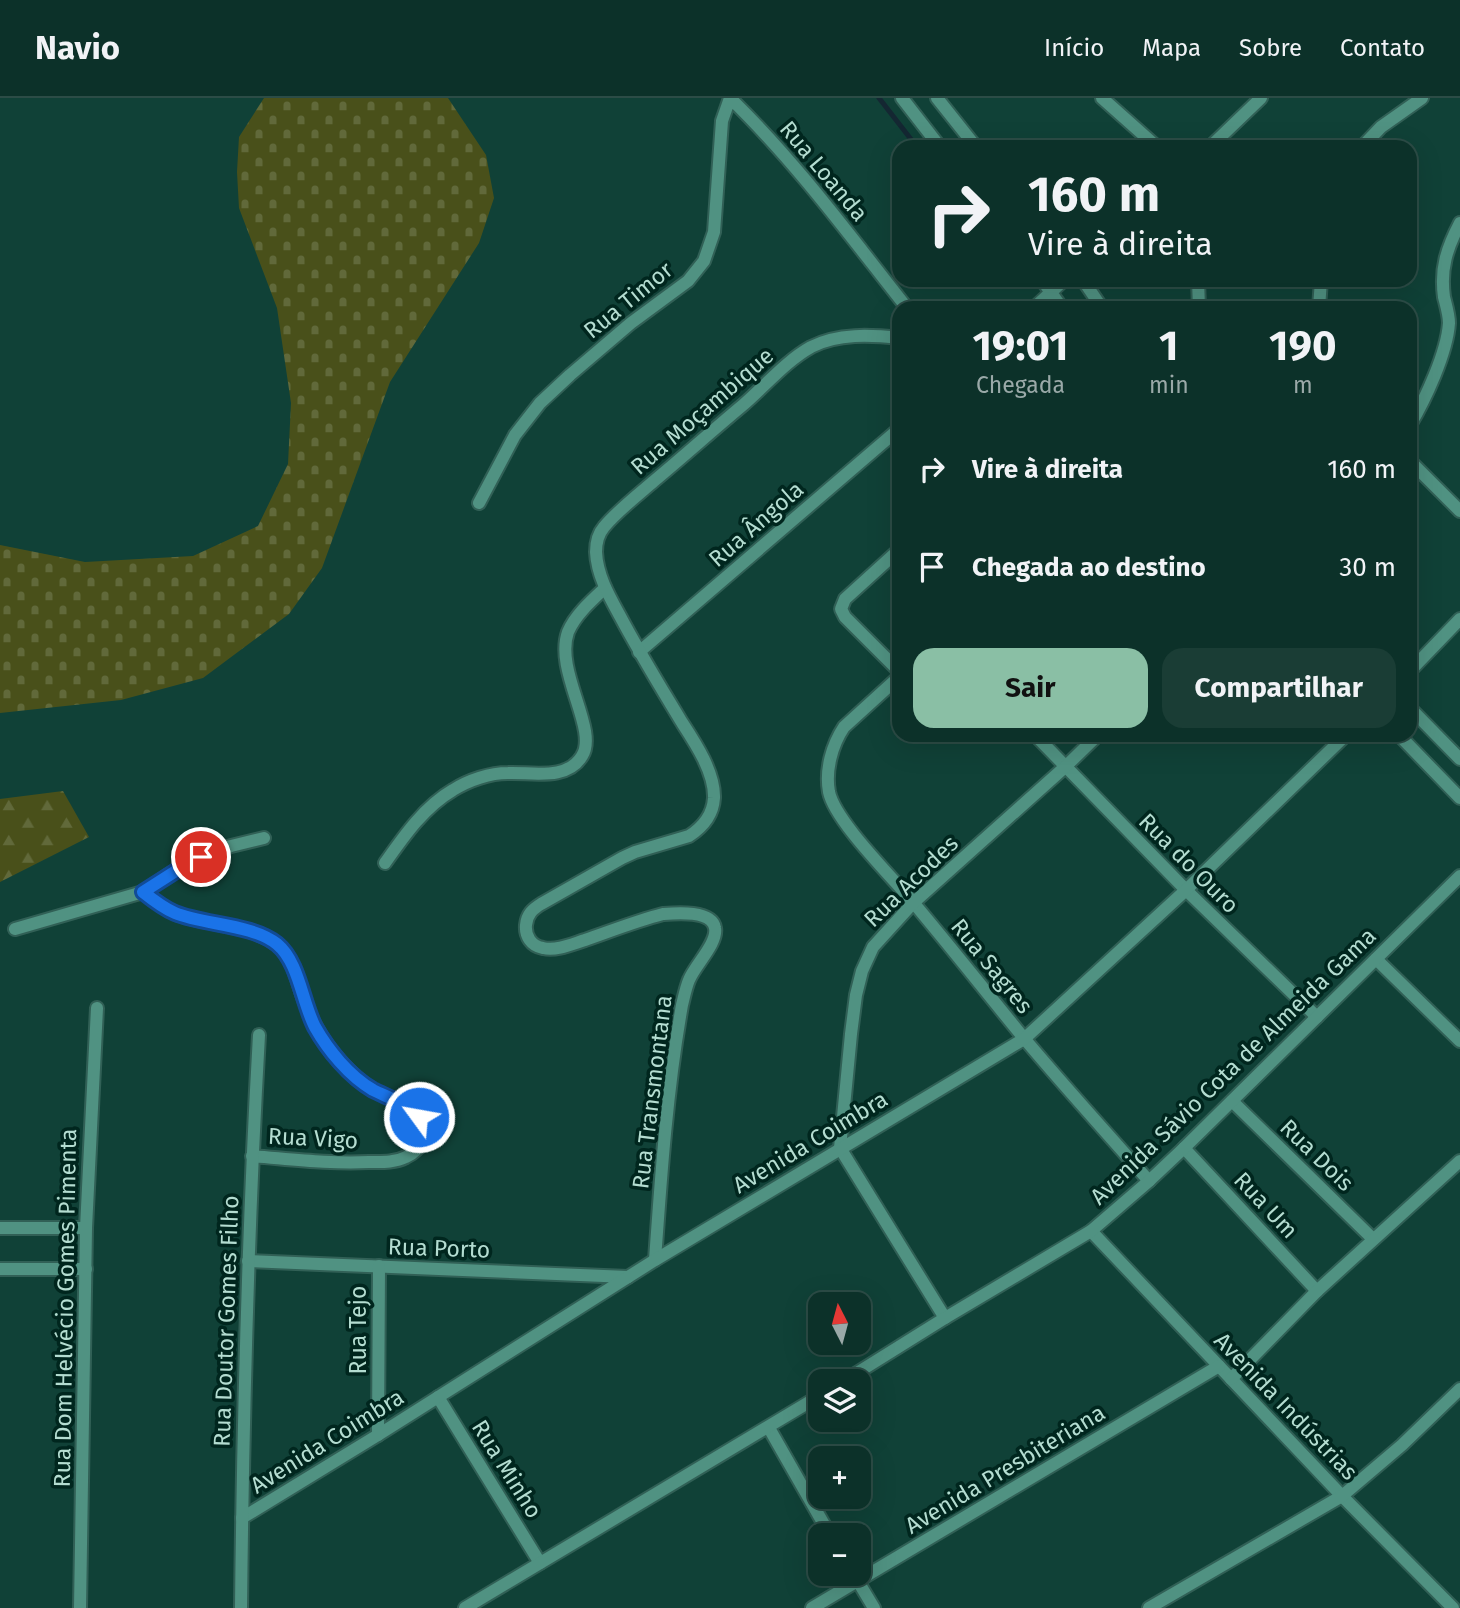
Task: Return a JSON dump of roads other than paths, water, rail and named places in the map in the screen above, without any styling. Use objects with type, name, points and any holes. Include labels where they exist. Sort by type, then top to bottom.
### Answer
[{"type":"street","name":"Rua Loanda","points":[[730,98],[787,157],[901,301]]},
{"type":"street","name":"Rua Timor","points":[[479,503],[515,435],[540,403],[631,324],[688,281],[704,261],[714,232],[722,121],[730,98]]},
{"type":"street","points":[[902,98],[935,140]]},
{"type":"street","points":[[937,98],[970,140]]},
{"type":"street","points":[[1102,98],[1149,140]]},
{"type":"street","points":[[1217,140],[1261,98]]},
{"type":"street","points":[[1369,140],[1381,127],[1422,98]]},
{"type":"street","points":[[1417,414],[1443,350],[1449,321],[1443,271],[1448,246],[1460,223]]},
{"type":"street","points":[[1047,287],[1057,301]]},
{"type":"street","points":[[1041,301],[1056,287]]},
{"type":"street","points":[[1449,321],[1460,332]]},
{"type":"street","name":"Rua Moçambique","points":[[639,652],[605,588],[597,563],[598,536],[604,527],[796,357],[813,346],[831,340],[859,335],[892,337]]},
{"type":"street","name":"Rua Ângola","points":[[639,652],[892,435]]},
{"type":"street","points":[[1417,468],[1460,510]]},
{"type":"street","points":[[892,556],[845,599],[841,609],[845,617],[892,666]]},
{"type":"street","points":[[384,863],[433,804],[453,789],[482,777],[564,771],[576,764],[584,754],[586,731],[569,681],[565,649],[574,622],[605,588]]},
{"type":"street","points":[[1417,664],[1460,619]]},
{"type":"street","name":"Rua Transmontana","points":[[639,652],[699,749],[715,796],[712,811],[705,823],[690,835],[622,858],[541,904],[531,911],[525,928],[532,944],[545,948],[564,947],[663,914],[698,915],[706,917],[715,926],[714,937],[689,979],[682,1003],[664,1136],[655,1260]]},
{"type":"street","name":"Rua Sagres","points":[[892,682],[838,736],[829,764],[829,794],[846,825],[1024,1039],[1149,1181]]},
{"type":"street","points":[[1417,715],[1460,759]]},
{"type":"street","name":"Rua do Ouro","points":[[1042,742],[1186,890],[1317,1017]]},
{"type":"street","name":"Rua Acodes","points":[[840,1148],[856,995],[862,971],[873,947],[913,903],[1091,742]]},
{"type":"street","name":"Avenida Coimbra","points":[[242,1518],[655,1260],[1024,1039],[1186,890],[1339,742]]},
{"type":"street","points":[[1406,742],[1460,798]]},
{"type":"street","points":[[15,929],[143,892],[201,857],[264,838]]},
{"type":"street","name":"Avenida Sávio Cota de Almeida Gama","points":[[863,1369],[1091,1231],[1184,1148],[1460,876]]},
{"type":"street","name":"Rua Vigo","points":[[143,892],[176,913],[233,926],[278,945],[288,956],[315,1027],[332,1052],[370,1088],[412,1110],[423,1125],[424,1137],[415,1152],[390,1162],[326,1163],[252,1156]]},
{"type":"street","points":[[1376,958],[1460,1041]]},
{"type":"street","name":"Rua Dom Helvécio Gomes Pimenta","points":[[80,1608],[86,1228],[97,1008]]},
{"type":"street","name":"Rua Doutor Gomes Filho","points":[[241,1608],[248,1261],[259,1035]]},
{"type":"street","name":"Rua Dois","points":[[1232,1101],[1373,1239]]},
{"type":"street","points":[[840,1148],[945,1318]]},
{"type":"street","name":"Rua Um","points":[[1184,1148],[1317,1291]]},
{"type":"street","points":[[1230,1379],[1317,1291],[1460,1161]]},
{"type":"street","points":[[0,1228],[86,1228]]},
{"type":"street","name":"Avenida Indústrias","points":[[1091,1231],[1342,1496],[1453,1608]]},
{"type":"street","name":"Rua Porto","points":[[248,1261],[628,1277]]},
{"type":"street","name":"Rua Tejo","points":[[378,1435],[379,1266]]},
{"type":"street","points":[[0,1269],[86,1269]]},
{"type":"street","name":"Avenida Presbiteriana","points":[[871,1568],[1219,1366]]},
{"type":"street","points":[[1149,1608],[1342,1496],[1402,1445],[1460,1389]]},
{"type":"street","name":"Rua Minho","points":[[438,1397],[540,1563]]},
{"type":"street","points":[[465,1608],[808,1403]]},
{"type":"street","points":[[769,1428],[824,1523]]},
{"type":"street","name":"Avenida Presbiteriana","points":[[813,1608],[843,1586]]},
{"type":"street","points":[[861,1586],[874,1608]]},
{"type":"waterway","points":[[879,98],[912,140]]}]
